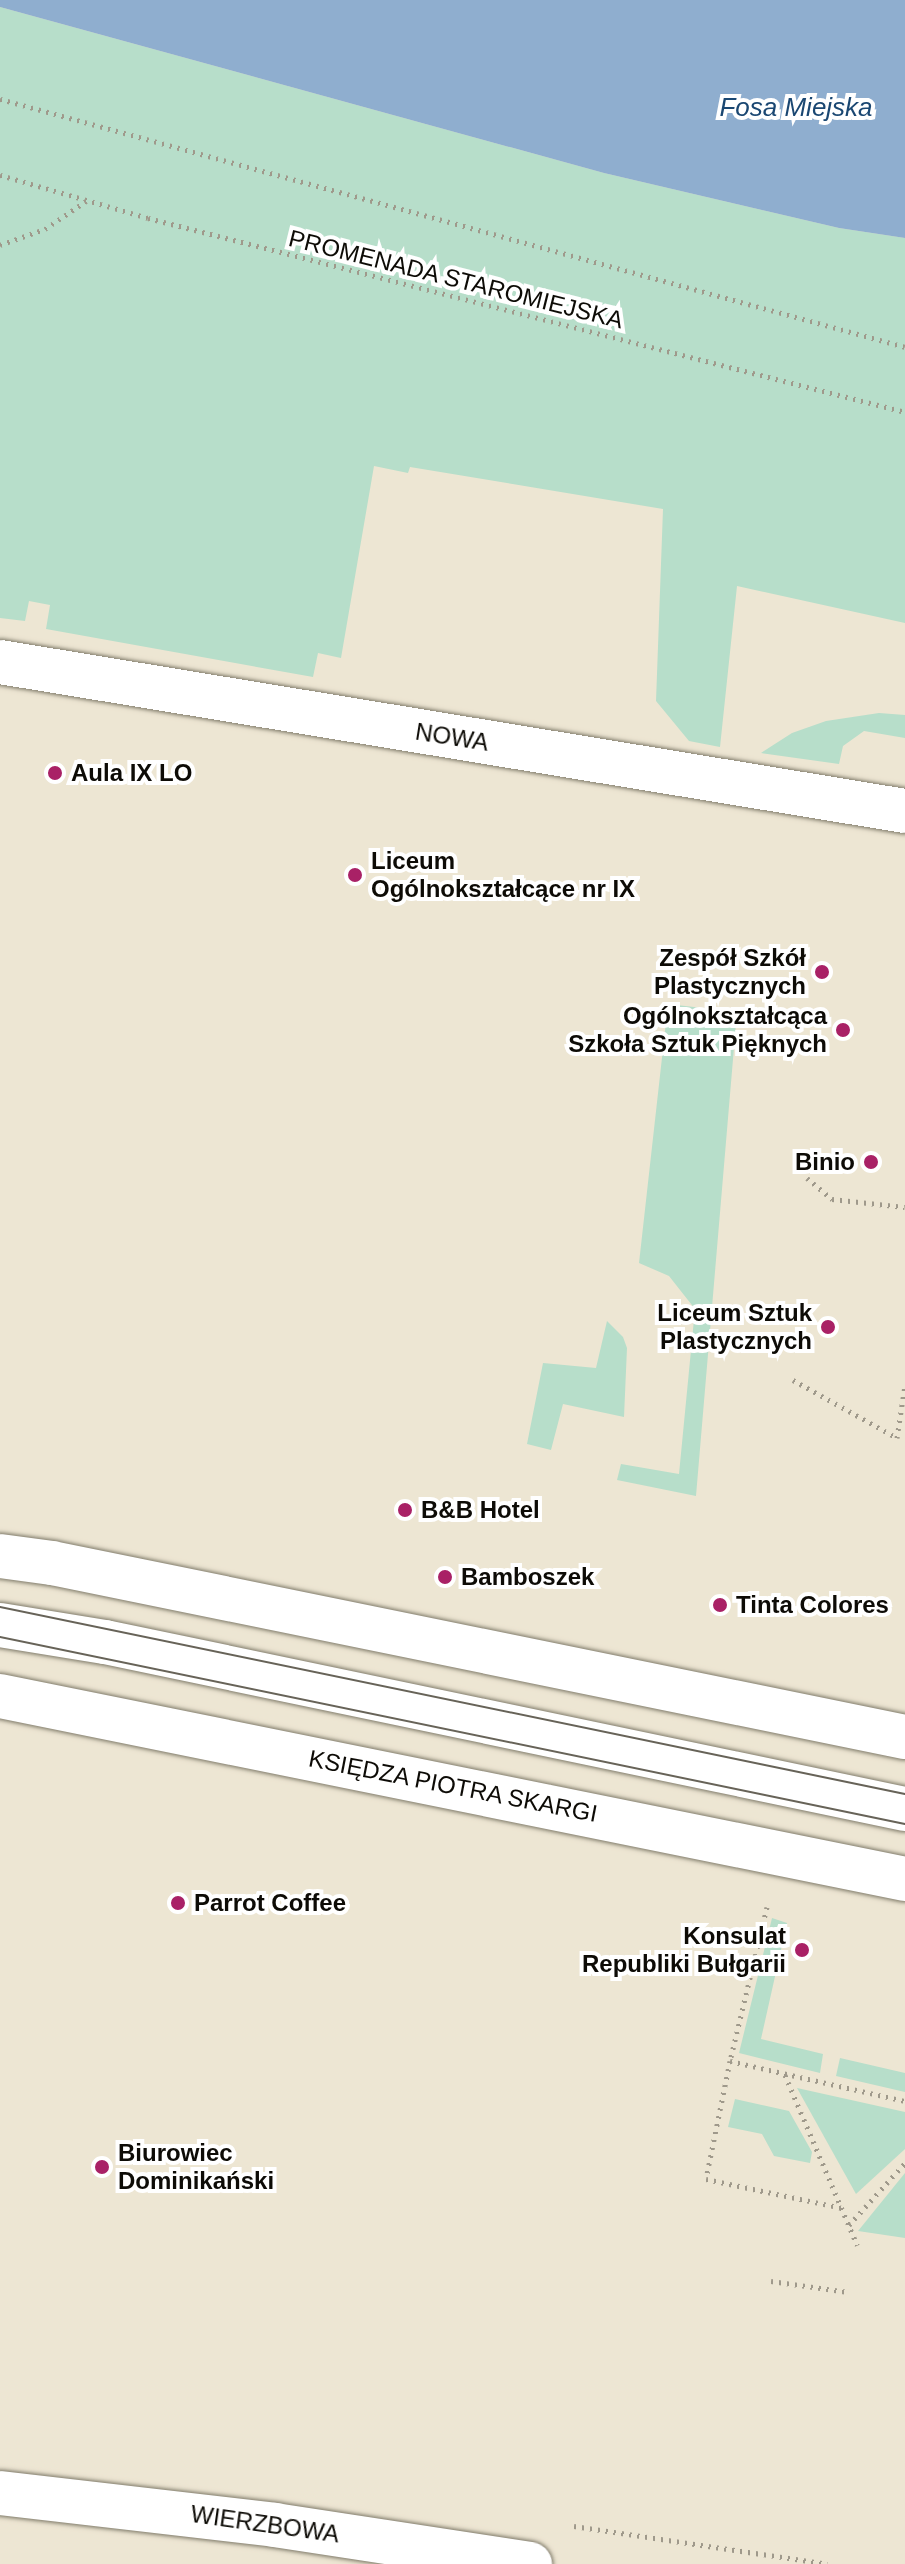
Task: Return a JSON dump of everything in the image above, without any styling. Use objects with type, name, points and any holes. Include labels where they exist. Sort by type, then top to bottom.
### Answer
[{"type":"street","name":"NOWA","points":[[0,662],[905,811]]},
{"type":"street","points":[[0,1556],[52,1563],[905,1737]]},
{"type":"street","points":[[3,1622],[905,1809]]},
{"type":"street","name":"KSIĘDZA PIOTRA SKARGI","points":[[0,1696],[900,1876]]},
{"type":"street","name":"WIERZBOWA","points":[[0,2493],[275,2525],[530,2564]]},
{"type":"path","points":[[0,99],[905,347]]},
{"type":"path","name":"PROMENADA STAROMIEJSKA","points":[[0,175],[86,201],[905,412]]},
{"type":"path","points":[[0,245],[45,229],[86,201]]},
{"type":"path","points":[[807,1178],[832,1199],[905,1207]]},
{"type":"path","points":[[793,1380],[897,1438],[905,1385]]},
{"type":"path","points":[[769,1899],[730,2061],[706,2179],[842,2208]]},
{"type":"path","points":[[730,2061],[905,2101]]},
{"type":"path","points":[[785,2074],[857,2245]]},
{"type":"path","points":[[849,2225],[905,2163]]},
{"type":"path","points":[[771,2281],[848,2292]]},
{"type":"green space","points":[[0,7],[604,173],[839,228],[905,238],[905,623],[737,586],[720,747],[689,741],[656,701],[663,509],[410,467],[408,473],[374,466],[341,658],[318,653],[313,677],[46,629],[50,605],[29,601],[25,621],[0,618]]},
{"type":"green space","points":[[879,713],[905,715],[905,738],[864,731],[843,746],[839,764],[761,753],[792,733],[826,721]]},
{"type":"green space","points":[[668,1004],[737,1012],[696,1496],[617,1480],[621,1464],[679,1474],[695,1309],[669,1276],[639,1263]]},
{"type":"green space","points":[[607,1321],[623,1337],[627,1348],[624,1417],[563,1404],[551,1450],[527,1444],[543,1363],[596,1368]]},
{"type":"green space","points":[[772,1918],[787,1923],[761,2039],[823,2054],[820,2073],[739,2053]]},
{"type":"green space","points":[[840,2058],[905,2073],[905,2092],[836,2076]]},
{"type":"green space","points":[[797,2088],[905,2112],[905,2149],[856,2194]]},
{"type":"green space","points":[[735,2099],[789,2111],[812,2152],[810,2163],[774,2156],[762,2134],[728,2127]]},
{"type":"green space","points":[[905,2173],[905,2238],[858,2231]]},
{"type":"water","name":"Fosa Miejska","points":[[0,0],[905,0],[905,238],[839,228],[604,173],[0,7]]},
{"type":"tram line","points":[[0,1607],[905,1794]]},
{"type":"tram line","points":[[0,1637],[905,1824]]},
{"type":"place","name":"Aula IX LO","points":[[55,773]]},
{"type":"place","name":"Liceum Ogólnokształcące nr IX","points":[[355,875]]},
{"type":"place","name":"Zespół Szkół Plastycznych","points":[[822,972]]},
{"type":"place","name":"Ogólnokształcąca Szkoła Sztuk Pięknych","points":[[843,1030]]},
{"type":"place","name":"Binio","points":[[871,1162]]},
{"type":"place","name":"Liceum Sztuk Plastycznych","points":[[828,1327]]},
{"type":"place","name":"B&B Hotel","points":[[405,1510]]},
{"type":"place","name":"Bamboszek","points":[[445,1577]]},
{"type":"place","name":"Tinta Colores","points":[[720,1605]]},
{"type":"place","name":"Parrot Coffee","points":[[178,1903]]},
{"type":"place","name":"Konsulat Republiki Bułgarii","points":[[802,1950]]},
{"type":"place","name":"Biurowiec Dominikański","points":[[102,2167]]}]
